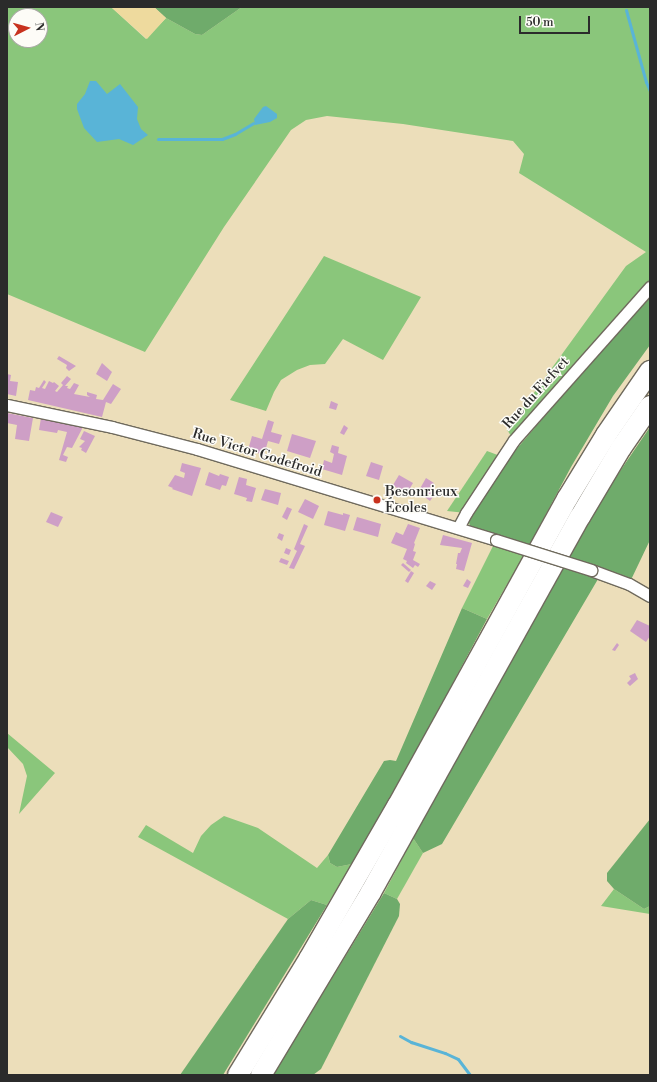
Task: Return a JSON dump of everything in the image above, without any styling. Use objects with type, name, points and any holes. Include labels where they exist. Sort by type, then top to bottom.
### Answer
[{"type":"highway","points":[[238,1075],[305,965],[398,805],[567,499],[606,434],[650,371]]},
{"type":"highway","points":[[261,1075],[371,892],[580,517],[621,448],[650,406]]},
{"type":"street","name":"Rue du Fiefvet","points":[[458,528],[466,513],[514,440],[650,287]]},
{"type":"street","name":"Rue Victor Godefroid","points":[[7,405],[112,427],[196,449],[458,528],[591,570],[629,584],[650,596]]},
{"type":"green space","points":[[7,7],[111,7],[146,39],[166,18],[195,34],[202,35],[242,7],[650,7],[650,287],[514,440],[507,430],[626,266],[646,252],[519,173],[524,154],[513,141],[403,124],[327,116],[306,120],[291,130],[224,227],[145,352],[7,294]]},
{"type":"green space","points":[[154,7],[242,7],[202,35],[195,34],[166,18]]},
{"type":"green space","points":[[324,256],[421,297],[383,360],[343,339],[325,364],[310,365],[297,370],[281,380],[266,411],[230,400]]},
{"type":"green space","points":[[650,297],[650,345],[613,396],[571,467],[527,550],[470,527],[467,513],[514,452]]},
{"type":"green space","points":[[650,427],[650,540],[629,584],[601,574],[442,844],[423,853],[413,838],[567,562],[582,527]]},
{"type":"green space","points":[[487,451],[503,457],[466,513],[447,511]]},
{"type":"green space","points":[[496,540],[527,550],[487,619],[462,608]]},
{"type":"green space","points":[[462,608],[487,619],[416,752],[352,864],[337,867],[330,863],[328,855],[384,761],[396,761]]},
{"type":"green space","points":[[7,733],[55,773],[19,814],[27,776],[23,764],[7,747]]},
{"type":"green space","points":[[224,816],[258,828],[317,868],[328,855],[330,863],[337,867],[352,864],[327,905],[311,900],[288,919],[138,837],[146,825],[193,853],[201,836],[211,825]]},
{"type":"green space","points":[[650,819],[650,906],[644,909],[614,889],[607,881],[607,873]]},
{"type":"green space","points":[[413,838],[423,853],[397,899],[384,893]]},
{"type":"green space","points":[[614,889],[644,909],[650,906],[650,914],[601,906]]},
{"type":"green space","points":[[384,893],[397,899],[400,904],[399,916],[321,1069],[313,1075],[273,1075]]},
{"type":"green space","points":[[311,900],[327,905],[223,1075],[180,1075],[288,919]]},
{"type":"sand","points":[[111,7],[154,7],[166,18],[147,39]]},
{"type":"water","points":[[90,81],[96,81],[107,94],[120,84],[138,107],[137,119],[141,129],[148,135],[133,145],[119,139],[97,142],[84,128],[77,109],[77,104],[85,94]]},
{"type":"water","points":[[266,106],[277,114],[277,118],[270,122],[255,125],[254,119],[263,107]]},
{"type":"building","points":[[59,356],[76,366],[69,371],[66,368],[67,365],[57,359]]},
{"type":"building","points":[[102,363],[112,372],[107,381],[96,374]]},
{"type":"building","points":[[7,374],[11,375],[10,381],[18,382],[16,396],[7,394]]},
{"type":"building","points":[[67,376],[71,379],[65,386],[68,386],[67,388],[70,389],[74,383],[79,385],[74,394],[90,397],[87,395],[87,392],[97,395],[96,399],[103,400],[113,384],[121,389],[111,404],[106,402],[102,417],[28,400],[30,390],[35,391],[36,387],[39,388],[44,380],[46,382],[42,388],[45,389],[49,381],[54,382],[59,386],[55,391],[57,392],[63,385],[61,383]]},
{"type":"building","points":[[331,401],[338,404],[336,410],[329,408]]},
{"type":"building","points":[[7,413],[33,418],[29,441],[15,439],[17,425],[7,423]]},
{"type":"building","points":[[41,418],[83,427],[72,448],[67,447],[63,455],[68,457],[66,462],[59,460],[67,432],[58,430],[57,433],[39,430]]},
{"type":"building","points":[[268,420],[274,422],[271,432],[282,435],[279,444],[268,441],[264,455],[248,450],[252,436],[262,439]]},
{"type":"building","points":[[344,425],[348,428],[344,435],[340,433]]},
{"type":"building","points":[[84,431],[95,436],[86,453],[79,447],[85,441],[80,439]]},
{"type":"building","points":[[292,434],[316,441],[310,458],[287,451]]},
{"type":"building","points":[[332,445],[339,447],[338,453],[347,456],[342,475],[322,469],[324,460],[332,463],[334,454],[330,452]]},
{"type":"building","points":[[371,462],[383,466],[379,480],[366,476]]},
{"type":"building","points":[[182,463],[201,468],[192,496],[172,489],[173,488],[168,486],[175,475],[184,478],[185,473],[180,471]]},
{"type":"building","points":[[209,472],[219,476],[220,474],[229,477],[226,486],[222,485],[220,490],[205,485]]},
{"type":"building","points":[[399,475],[413,483],[406,495],[393,485]]},
{"type":"building","points":[[239,477],[247,479],[246,485],[256,488],[252,502],[246,501],[247,498],[234,494]]},
{"type":"building","points":[[426,478],[434,483],[431,487],[437,491],[430,501],[418,492]]},
{"type":"building","points":[[265,489],[281,493],[278,505],[261,500]]},
{"type":"building","points":[[305,499],[319,506],[313,519],[298,512]]},
{"type":"building","points":[[287,507],[292,509],[287,520],[282,517]]},
{"type":"building","points":[[328,511],[343,515],[343,513],[350,515],[345,531],[324,525]]},
{"type":"building","points":[[51,512],[63,517],[58,527],[46,522]]},
{"type":"building","points":[[357,517],[381,524],[378,537],[353,530]]},
{"type":"building","points":[[304,524],[308,526],[300,544],[305,546],[294,569],[289,568],[297,551],[294,549]]},
{"type":"building","points":[[408,524],[420,528],[414,543],[413,551],[416,552],[413,560],[420,564],[418,567],[415,565],[413,568],[403,559],[407,549],[391,543],[396,532],[403,535]]},
{"type":"building","points":[[279,533],[284,535],[282,541],[277,538]]},
{"type":"building","points":[[443,535],[472,543],[464,571],[456,569],[458,553],[460,553],[462,548],[440,545]]},
{"type":"building","points":[[286,548],[291,550],[289,555],[284,553]]},
{"type":"building","points":[[281,558],[289,561],[287,565],[279,562]]},
{"type":"building","points":[[403,563],[411,570],[409,572],[401,565]]},
{"type":"building","points":[[411,571],[414,573],[408,583],[405,581]]},
{"type":"building","points":[[467,579],[471,582],[468,588],[463,586]]},
{"type":"building","points":[[430,581],[436,584],[432,590],[426,586]]},
{"type":"building","points":[[637,620],[650,626],[650,636],[646,642],[630,631]]},
{"type":"building","points":[[617,643],[619,645],[615,651],[612,650]]},
{"type":"building","points":[[635,673],[638,679],[630,686],[627,683],[631,679],[629,676]]},
{"type":"waterway","points":[[626,10],[646,82],[650,91]]},
{"type":"waterway","points":[[158,139],[222,139],[235,134],[253,123]]},
{"type":"waterway","points":[[400,1036],[411,1042],[445,1053],[458,1059],[470,1075]]},
{"type":"place","name":"Besonrieux Écoles","points":[[377,500]]}]
